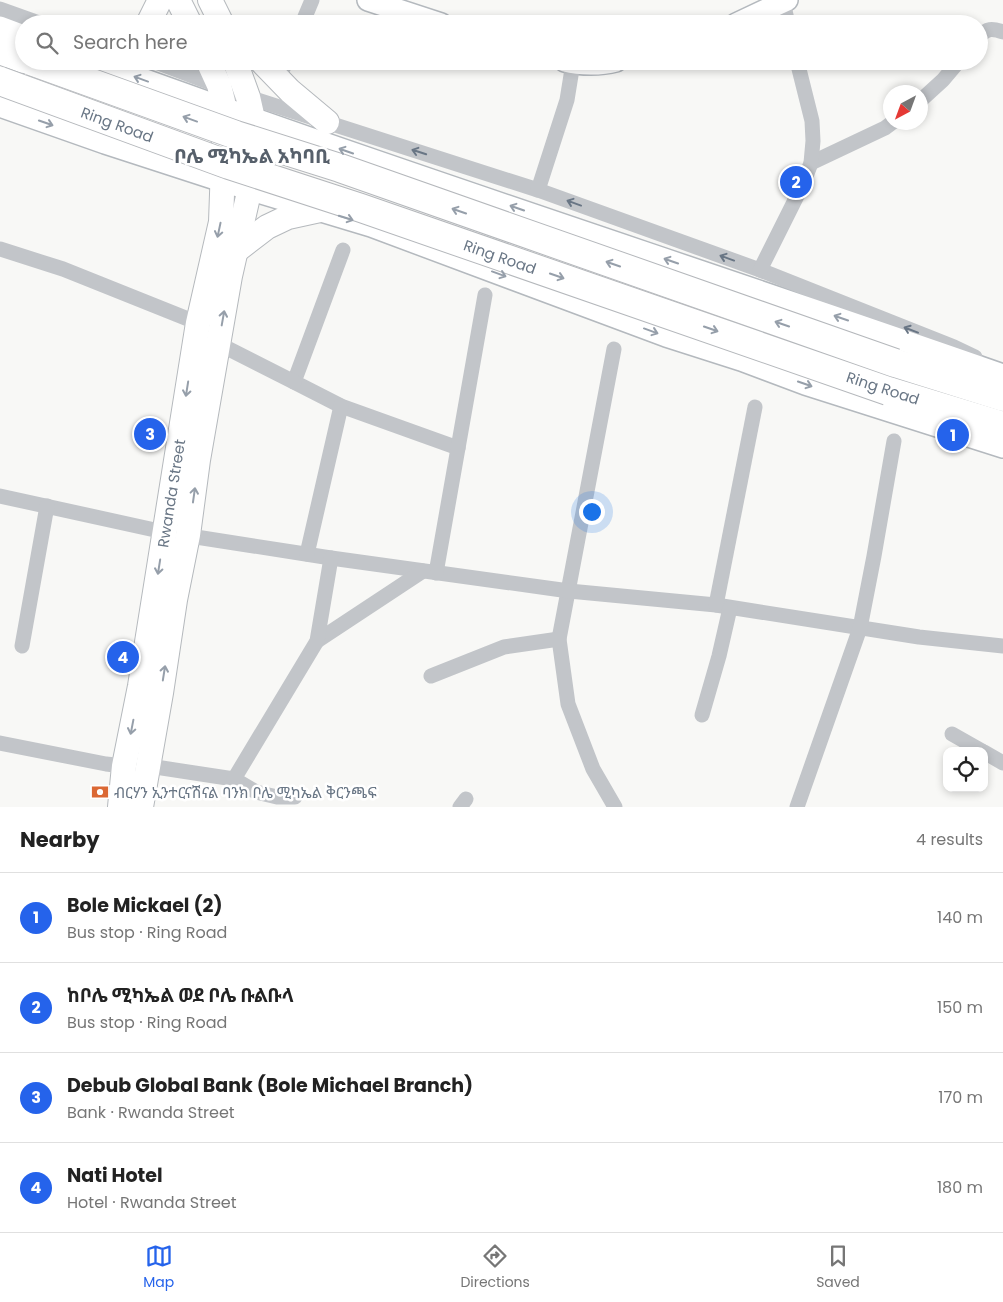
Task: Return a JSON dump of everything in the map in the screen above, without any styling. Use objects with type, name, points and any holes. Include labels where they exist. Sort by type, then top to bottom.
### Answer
[{"type":"highway","points":[[0,50],[15,56]]},
{"type":"highway","name":"Ring Road","points":[[56,70],[236,135],[340,168],[894,363],[1003,397]]},
{"type":"highway","name":"Ring Road","points":[[0,81],[229,165],[361,208],[888,391],[1003,426]]},
{"type":"main road","points":[[152,15],[160,0]]},
{"type":"main road","points":[[178,0],[186,15]]},
{"type":"main road","points":[[210,0],[218,15]]},
{"type":"main road","name":"Rwanda Street","points":[[120,807],[124,766],[140,686],[198,323],[221,222],[225,110],[219,85],[212,70]]},
{"type":"main road","points":[[238,70],[250,108]]},
{"type":"main road","points":[[270,70],[290,91],[327,122]]},
{"type":"main road","name":"Rwanda Street","points":[[141,807],[230,276],[250,188],[250,108]]},
{"type":"main road","points":[[237,250],[267,227],[288,217],[320,210]]},
{"type":"street","points":[[306,15],[312,0]]},
{"type":"street","points":[[755,15],[785,1],[787,15]]},
{"type":"street","points":[[382,2],[417,15]]},
{"type":"street","points":[[0,9],[17,15]]},
{"type":"street","points":[[0,27],[15,33]]},
{"type":"street","points":[[988,29],[1003,32]]},
{"type":"street","points":[[117,70],[225,110],[250,108],[327,122],[538,190],[760,270],[954,346],[1003,373]]},
{"type":"street","points":[[178,70],[219,85],[250,108],[783,298],[1003,373]]},
{"type":"street","points":[[538,190],[568,100],[569,70]]},
{"type":"street","points":[[760,270],[803,184],[811,163],[812,121],[799,70]]},
{"type":"street","points":[[928,94],[951,70]]},
{"type":"street","points":[[0,106],[222,181],[371,226],[666,336],[741,360],[805,384],[1003,447]]},
{"type":"street","points":[[811,163],[883,129]]},
{"type":"street","points":[[0,249],[63,269],[198,323]]},
{"type":"street","points":[[294,382],[343,250]]},
{"type":"street","points":[[317,641],[430,572],[458,448],[485,295]]},
{"type":"street","points":[[219,344],[341,406],[458,448]]},
{"type":"street","points":[[614,349],[559,639],[568,704],[593,769],[616,807]]},
{"type":"street","points":[[306,554],[341,406]]},
{"type":"street","points":[[702,716],[719,656],[723,606],[756,407]]},
{"type":"street","points":[[797,807],[860,628],[894,441]]},
{"type":"street","points":[[0,496],[164,532],[331,558],[569,591],[723,606],[919,637],[1003,646]]},
{"type":"street","points":[[22,646],[47,506]]},
{"type":"street","points":[[234,779],[317,641],[331,558]]},
{"type":"street","points":[[431,676],[504,648],[559,639]]},
{"type":"street","points":[[952,734],[974,747]]},
{"type":"street","points":[[0,743],[124,766]]},
{"type":"street","points":[[988,755],[1003,763]]},
{"type":"street","points":[[149,766],[234,779],[256,792],[277,797],[295,797]]},
{"type":"place","name":"ከቦሌ ሚካኤል ወደ ቦሌ ቡልቡላ","points":[[796,182]]},
{"type":"place","name":"Debub Global Bank (Bole Michael Branch)","points":[[150,434]]},
{"type":"place","name":"Bole Mickael (2)","points":[[953,435]]},
{"type":"place","name":"Nati Hotel","points":[[123,657]]},
{"type":"place","name":"ብርሃን ኢንተርናሽናል ባንክ ቦሌ ሚካኤል ቅርንጫፍ","points":[[100,792]]},
{"type":"district","name":"ቦሌ ሚካኤል አካባቢ","points":[[252,156]]}]
